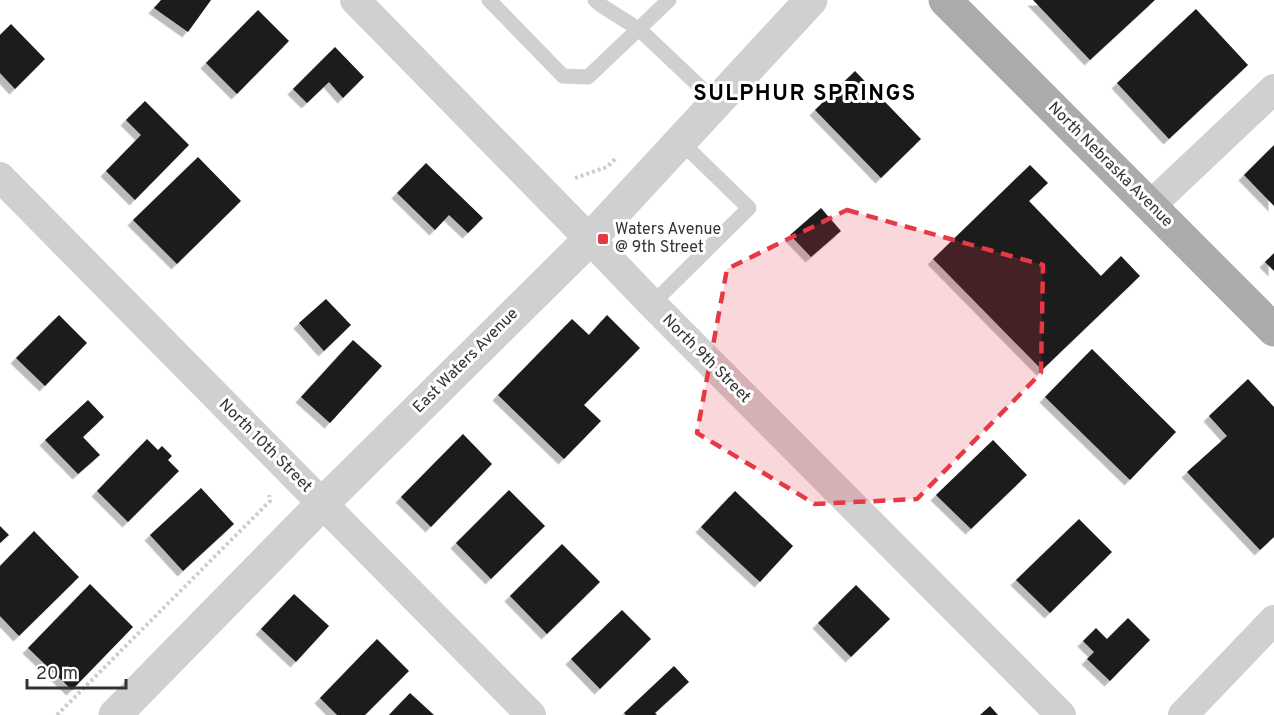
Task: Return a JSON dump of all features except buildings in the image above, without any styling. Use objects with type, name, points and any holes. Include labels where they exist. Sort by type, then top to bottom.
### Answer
[{"type":"main road","name":"North Nebraska Avenue","points":[[945,0],[1274,330]]},
{"type":"street","name":"North 9th Street","points":[[355,0],[651,304],[1061,715]]},
{"type":"street","name":"East Waters Avenue","points":[[115,715],[322,504],[590,239],[811,0]]},
{"type":"street","points":[[1150,206],[1274,89]]},
{"type":"street","name":"North 10th Street","points":[[0,177],[531,715]]},
{"type":"street","points":[[1183,715],[1274,620]]},
{"type":"lane","points":[[489,0],[563,76],[588,77],[669,0]]},
{"type":"lane","points":[[596,0],[640,30],[716,102]]},
{"type":"lane","points":[[651,304],[748,208],[680,141]]},
{"type":"path","points":[[57,715],[270,501],[269,494]]},
{"type":"highlighted area","points":[[847,210],[1043,265],[1041,373],[917,499],[815,504],[697,433],[727,269]]},
{"type":"place","name":"Waters Avenue @ 9th Street","points":[[603,239]]},
{"type":"district","name":"SULPHUR SPRINGS","points":[[805,94]]}]
